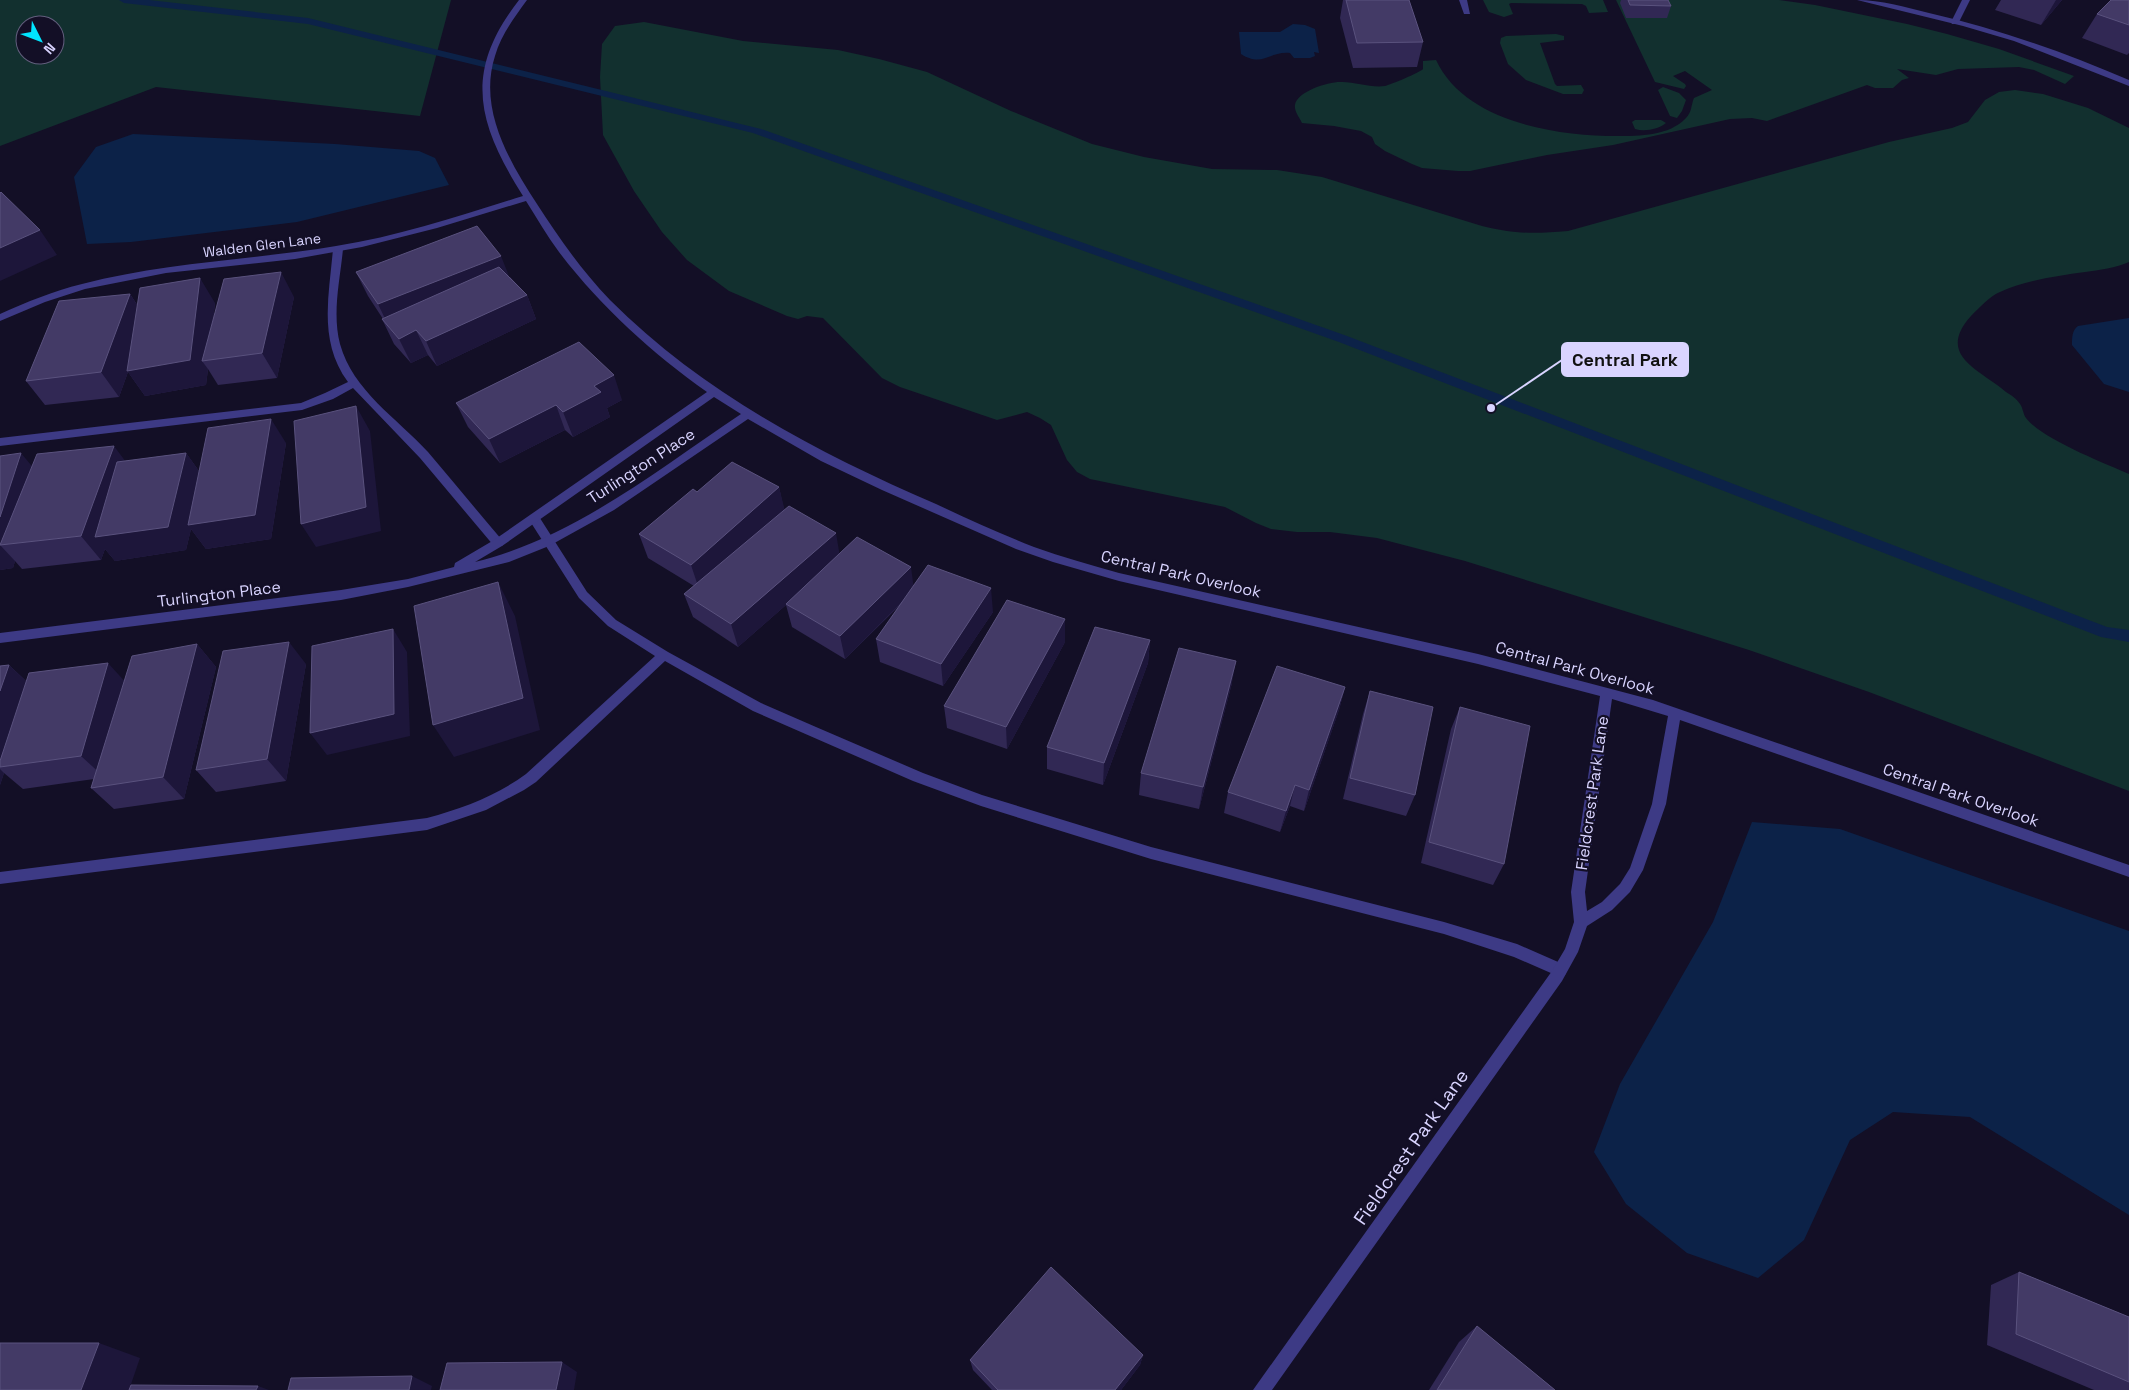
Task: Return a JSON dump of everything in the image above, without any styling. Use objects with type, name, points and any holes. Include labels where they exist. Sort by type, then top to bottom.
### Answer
[{"type":"street","name":"Central Park Overlook","points":[[523,0],[498,39],[488,66],[487,83],[491,121],[495,137],[538,217],[580,271],[638,333],[714,392],[802,447],[895,492],[1022,547],[1119,577],[1478,658],[1653,704],[2129,871]]},
{"type":"street","points":[[1463,0],[1467,12]]},
{"type":"street","points":[[1861,0],[1954,22],[2021,41],[2129,83]]},
{"type":"street","points":[[1954,22],[1966,0]]},
{"type":"street","name":"Walden Glen Lane","points":[[0,318],[47,297],[99,281],[126,275],[338,250],[416,231],[528,197]]},
{"type":"street","points":[[338,250],[332,319],[334,342],[339,358],[354,383],[424,455],[509,558]]},
{"type":"street","points":[[0,442],[302,406],[329,396],[354,383]]},
{"type":"street","name":"Turlington Place","points":[[441,575],[471,560],[498,543],[714,392]]},
{"type":"street","name":"Turlington Place","points":[[0,638],[341,596],[441,575],[509,558],[549,540],[610,507],[748,414]]},
{"type":"street","points":[[534,518],[583,595],[612,623],[664,655],[763,710],[918,777],[981,800],[1151,853],[1444,928],[1517,951],[1560,970]]},
{"type":"street","points":[[0,878],[427,824],[470,811],[514,791],[531,778],[664,655]]},
{"type":"street","name":"Fieldcrest Park Lane","points":[[1262,1390],[1571,952],[1581,922],[1578,892],[1607,693]]},
{"type":"street","points":[[1581,922],[1607,906],[1625,888],[1636,870],[1659,804],[1675,713]]},
{"type":"green space","points":[[0,0],[451,0],[420,116],[156,87],[0,146]]},
{"type":"green space","points":[[1483,0],[1603,0],[1608,12],[1589,13],[1586,6],[1582,4],[1511,3],[1509,4],[1513,14],[1504,17],[1489,12]]},
{"type":"green space","points":[[1616,0],[1779,0],[1815,5],[1947,34],[1999,49],[2074,76],[2065,84],[2034,70],[2019,67],[1958,69],[1936,75],[1897,69],[1909,78],[1902,80],[1893,88],[1875,88],[1867,85],[1767,121],[1752,118],[1730,119],[1613,145],[1547,155],[1470,171],[1422,168],[1385,151],[1375,144],[1372,137],[1361,131],[1302,123],[1296,112],[1295,105],[1297,100],[1308,91],[1322,85],[1347,82],[1385,86],[1421,71],[1423,69],[1423,61],[1436,60],[1450,81],[1468,98],[1490,111],[1515,121],[1567,133],[1593,135],[1626,136],[1663,132],[1679,124],[1688,116],[1694,98],[1712,90],[1685,71],[1673,76],[1685,84],[1684,89],[1655,82]]},
{"type":"green space","points":[[644,22],[743,41],[838,50],[879,59],[927,72],[1011,111],[1092,144],[1144,157],[1212,169],[1277,170],[1322,177],[1482,226],[1525,233],[1568,231],[1889,142],[1952,128],[1968,122],[1985,100],[1999,92],[2015,90],[2043,94],[2088,108],[2129,128],[2129,262],[2119,266],[2031,281],[2000,292],[1989,299],[1971,316],[1961,330],[1958,342],[1960,352],[1966,361],[1974,369],[2016,399],[2026,418],[2034,426],[2074,450],[2129,474],[2129,791],[1869,692],[1749,650],[1465,561],[1377,538],[1330,532],[1297,532],[1271,529],[1225,507],[1090,479],[1077,472],[1067,460],[1051,425],[1040,418],[1027,412],[997,420],[900,387],[882,378],[823,318],[807,316],[798,319],[787,316],[729,291],[687,260],[662,232],[634,191],[603,135],[600,77],[602,44],[615,26]]},
{"type":"green space","points":[[1556,34],[1564,36],[1564,40],[1540,43],[1555,84],[1557,86],[1581,85],[1584,90],[1582,94],[1563,94],[1526,80],[1508,64],[1500,43],[1501,38],[1506,36]]},
{"type":"green space","points":[[1663,87],[1679,93],[1686,100],[1677,118],[1670,116],[1658,90]]},
{"type":"green space","points":[[1635,120],[1661,120],[1666,123],[1660,127],[1639,130],[1635,129],[1632,122]]},
{"type":"water","points":[[1293,24],[1305,25],[1315,29],[1319,53],[1314,52],[1315,56],[1310,58],[1294,58],[1290,53],[1283,53],[1261,59],[1249,58],[1241,54],[1239,32],[1280,32]]},
{"type":"water","points":[[133,134],[335,144],[419,151],[435,158],[449,185],[297,222],[131,242],[87,244],[74,177],[96,147]]},
{"type":"water","points":[[2129,318],[2129,392],[2104,384],[2072,345],[2072,337],[2073,332],[2078,326]]},
{"type":"water","points":[[1752,822],[1840,829],[2129,931],[2129,1215],[1970,1117],[1893,1112],[1850,1140],[1804,1240],[1758,1278],[1687,1253],[1626,1204],[1594,1152],[1620,1084],[1713,922]]},
{"type":"building","points":[[1346,0],[1409,0],[1423,42],[1357,43]]},
{"type":"building","points":[[1628,0],[1668,0],[1671,6],[1630,5]]},
{"type":"building","points":[[2111,0],[2129,0],[2129,25],[2097,14]]},
{"type":"building","points":[[0,193],[40,230],[0,248]]},
{"type":"building","points":[[477,226],[501,256],[378,304],[356,272]]},
{"type":"building","points":[[499,267],[527,295],[426,341],[416,330],[399,339],[382,319]]},
{"type":"building","points":[[281,272],[262,353],[202,361],[224,279]]},
{"type":"building","points":[[200,278],[190,360],[127,371],[140,288]]},
{"type":"building","points":[[130,294],[101,372],[26,381],[59,301]]},
{"type":"building","points":[[579,342],[614,375],[594,386],[601,392],[563,412],[556,405],[489,439],[456,403]]},
{"type":"building","points":[[356,406],[366,507],[301,524],[294,421]]},
{"type":"building","points":[[271,419],[255,515],[188,525],[208,428]]},
{"type":"building","points":[[114,446],[81,536],[0,545],[37,454]]},
{"type":"building","points":[[21,453],[0,517],[0,456]]},
{"type":"building","points":[[186,453],[168,527],[95,537],[117,462]]},
{"type":"building","points":[[732,462],[779,487],[691,565],[639,534],[693,489],[697,492]]},
{"type":"building","points":[[789,506],[836,533],[731,624],[684,594]]},
{"type":"building","points":[[857,537],[911,567],[840,636],[786,604]]},
{"type":"building","points":[[928,565],[991,588],[941,664],[876,639]]},
{"type":"building","points":[[498,582],[523,698],[433,725],[414,606]]},
{"type":"building","points":[[1007,600],[1065,619],[1006,727],[944,706]]},
{"type":"building","points":[[1095,627],[1150,640],[1104,763],[1047,747]]},
{"type":"building","points":[[393,629],[394,714],[310,733],[312,646]]},
{"type":"building","points":[[289,642],[267,759],[196,770],[223,651]]},
{"type":"building","points":[[197,644],[163,777],[91,788],[132,656]]},
{"type":"building","points":[[1179,648],[1236,661],[1203,787],[1141,773]]},
{"type":"building","points":[[108,663],[81,756],[0,767],[0,761],[29,673]]},
{"type":"building","points":[[9,665],[0,691],[0,666]]},
{"type":"building","points":[[1277,666],[1345,687],[1309,790],[1295,785],[1286,811],[1228,792]]},
{"type":"building","points":[[1370,691],[1433,707],[1415,795],[1350,778]]},
{"type":"building","points":[[1460,707],[1530,726],[1504,864],[1429,842]]},
{"type":"building","points":[[1051,1267],[1143,1355],[1115,1390],[998,1390],[970,1360]]},
{"type":"building","points":[[2019,1272],[2129,1317],[2129,1382],[2016,1334]]},
{"type":"building","points":[[1477,1326],[1555,1390],[1437,1390]]},
{"type":"building","points":[[0,1343],[99,1343],[81,1390],[0,1390]]},
{"type":"building","points":[[562,1362],[556,1390],[440,1390],[447,1363]]},
{"type":"building","points":[[412,1376],[409,1390],[288,1390],[291,1378]]},
{"type":"building","points":[[131,1385],[258,1386],[256,1390],[129,1390]]},
{"type":"waterway","points":[[124,0],[308,21],[757,131],[1343,339],[2106,633],[2129,636]]},
{"type":"place","name":"Central Park","points":[[1491,408]]}]
